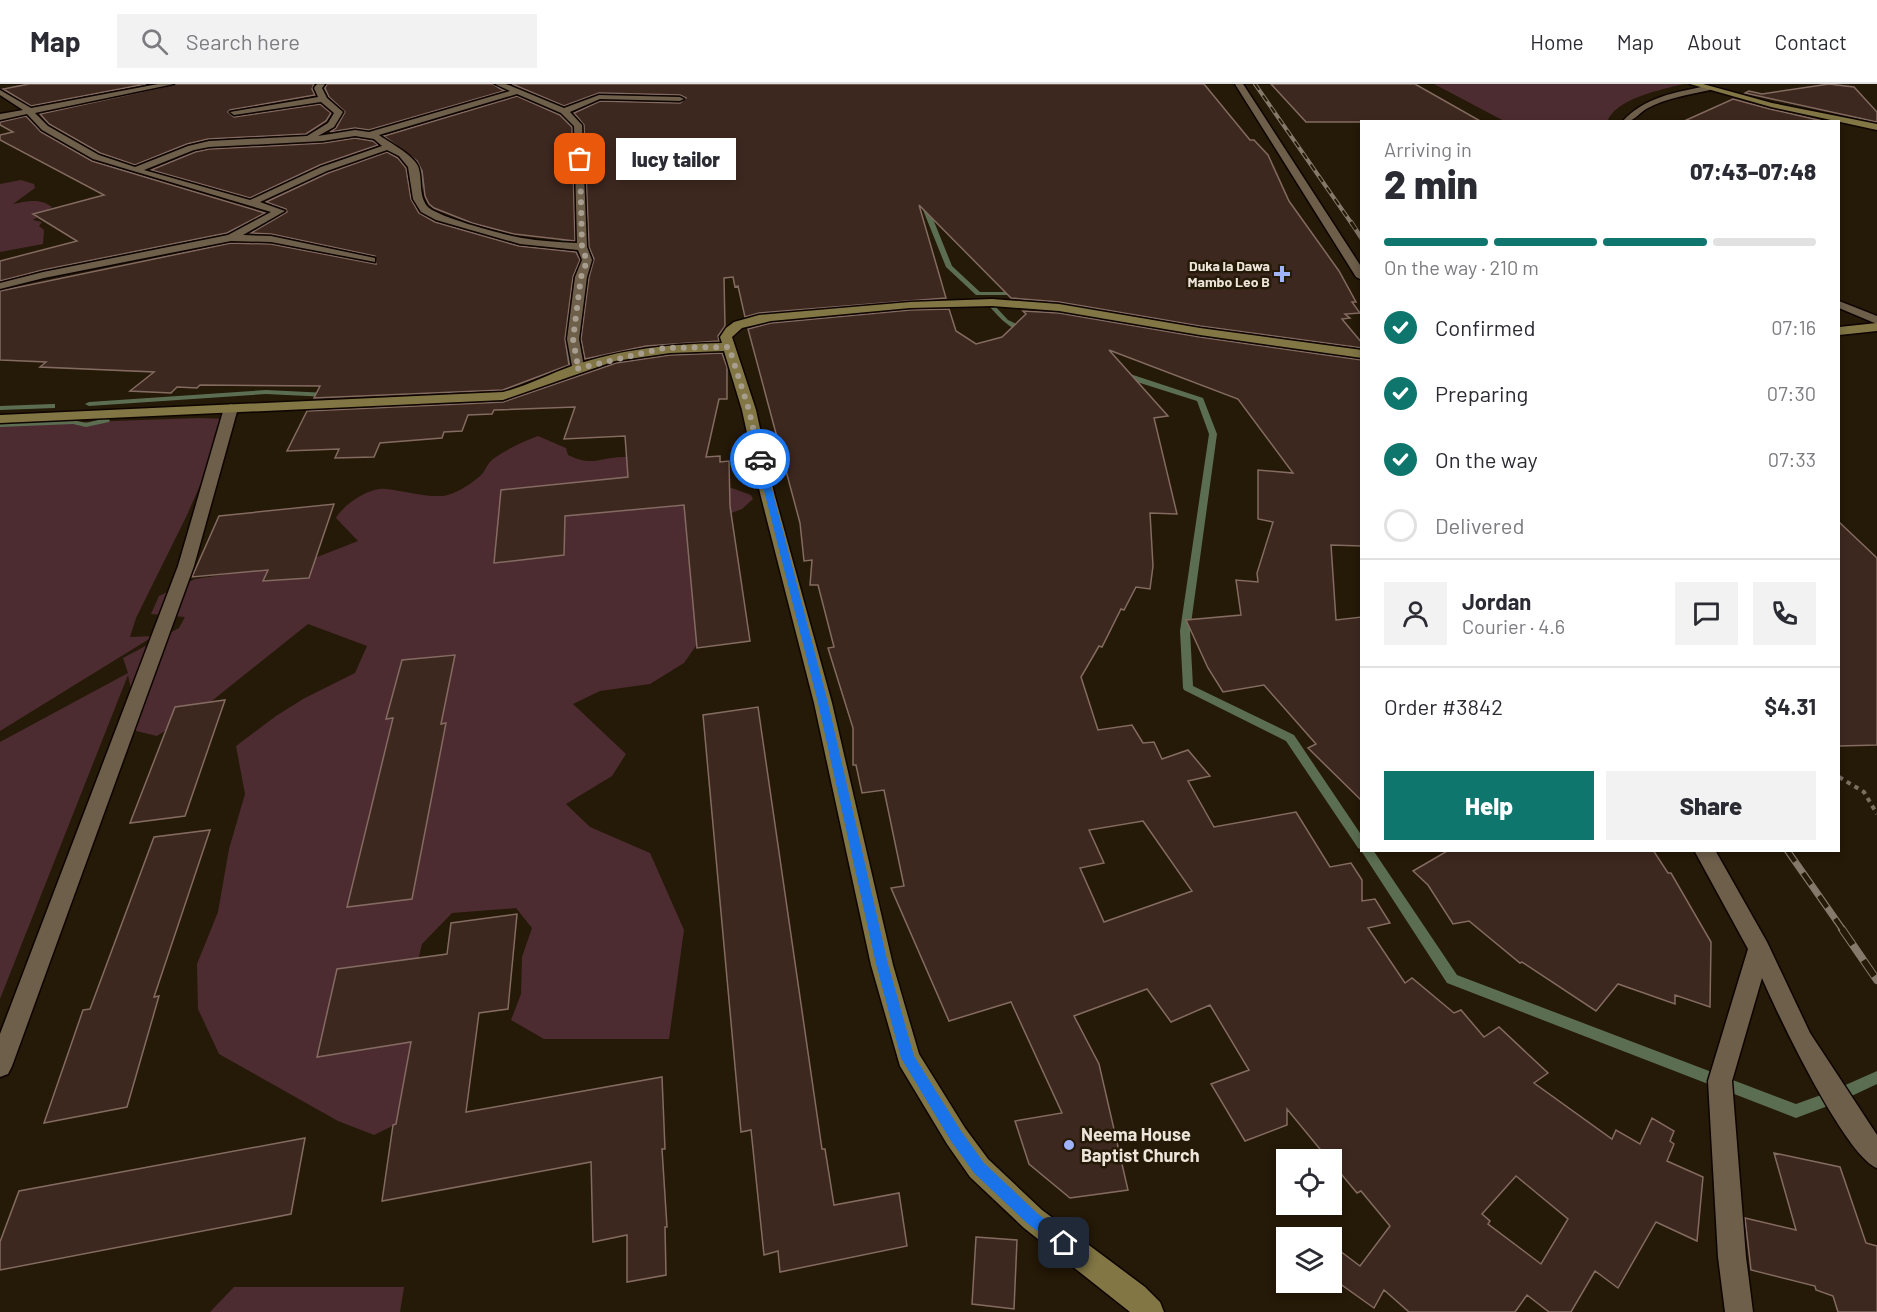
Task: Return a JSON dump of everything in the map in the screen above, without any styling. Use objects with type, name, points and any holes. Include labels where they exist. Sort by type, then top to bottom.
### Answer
[{"type":"street","points":[[0,85],[8,84]]},
{"type":"street","points":[[0,117],[170,84]]},
{"type":"street","points":[[307,139],[331,125],[339,112],[323,99],[318,87],[321,84]]},
{"type":"street","points":[[499,84],[564,111],[578,126],[582,247],[587,261],[581,277],[573,339],[578,367],[576,369]]},
{"type":"street","points":[[1239,84],[1360,274]]},
{"type":"street","points":[[1694,84],[1771,105],[1877,128]]},
{"type":"street","points":[[1628,120],[1636,112],[1655,102],[1707,88]]},
{"type":"street","points":[[0,92],[29,110],[45,128],[76,147],[135,170],[280,211],[231,238]]},
{"type":"street","points":[[369,135],[516,92]]},
{"type":"street","points":[[564,111],[598,97],[680,99]]},
{"type":"street","points":[[234,112],[323,99]]},
{"type":"street","points":[[135,170],[191,148],[209,144],[369,135],[377,137],[388,147],[402,154],[413,166],[417,179],[418,199],[425,210],[440,218],[520,242],[582,247]]},
{"type":"street","points":[[253,202],[324,169],[388,147]]},
{"type":"street","points":[[0,286],[42,275],[231,238],[271,239],[371,260]]},
{"type":"street","points":[[1150,1312],[1135,1296],[1033,1219],[979,1168],[956,1136],[908,1058],[882,964],[823,703],[768,493],[749,410],[726,337],[729,330],[739,323],[752,321],[847,310],[987,302],[1086,312],[1360,354]]},
{"type":"street","points":[[1840,304],[1877,320]]},
{"type":"street","points":[[1840,331],[1877,327]]},
{"type":"street","points":[[0,419],[502,396],[540,386],[576,369],[664,348],[729,347]]},
{"type":"street","points":[[0,1066],[186,566],[231,408]]},
{"type":"street","points":[[1705,852],[1759,949],[1802,1040],[1854,1125],[1877,1156]]},
{"type":"street","points":[[1738,1312],[1720,1082],[1759,949]]},
{"type":"path","points":[[1840,778],[1864,792],[1877,814]]},
{"type":"shaded area","points":[[1434,84],[1683,84],[1629,101],[1612,114],[1608,120],[1502,120]]},
{"type":"shaded area","points":[[21,180],[34,184],[35,188],[13,204],[38,201],[52,207],[33,220],[42,222],[39,226],[44,230],[43,244],[0,252],[0,184]]},
{"type":"shaded area","points":[[229,419],[187,515],[136,618],[130,637],[154,636],[0,731],[0,425]]},
{"type":"shaded area","points":[[538,436],[566,448],[568,455],[577,459],[591,461],[626,457],[718,483],[751,495],[753,499],[742,509],[726,515],[709,627],[684,663],[650,684],[600,691],[573,704],[626,754],[612,776],[566,804],[590,827],[650,853],[684,930],[669,1039],[544,1039],[511,1020],[521,994],[522,957],[532,928],[516,908],[452,913],[422,944],[403,1023],[450,1041],[417,1114],[374,1135],[338,1121],[219,1054],[198,1009],[197,964],[218,912],[229,849],[245,794],[236,746],[303,699],[355,673],[367,646],[308,624],[213,700],[157,736],[132,730],[136,714],[128,675],[0,999],[0,742],[128,673],[123,658],[179,628],[185,617],[151,614],[159,596],[195,579],[302,563],[358,541],[336,518],[358,497],[380,489],[435,496],[452,493],[464,488],[482,474],[498,455]]},
{"type":"shaded area","points":[[234,1287],[404,1287],[400,1312],[210,1312]]},
{"type":"building","points":[[29,84],[146,84],[31,106],[3,89]]},
{"type":"building","points":[[176,84],[314,84],[312,89],[315,95],[228,112],[234,117],[320,104],[331,113],[326,121],[306,134],[208,139],[187,144],[135,165],[100,153],[49,124],[40,114]]},
{"type":"building","points":[[327,84],[493,84],[504,91],[369,130],[355,128],[330,132],[336,128],[345,112],[329,97],[325,88]]},
{"type":"building","points":[[512,84],[1204,84],[1250,140],[1254,140],[1268,155],[1289,201],[1339,271],[1356,302],[1352,302],[1360,313],[1345,314],[1350,318],[1342,319],[1360,341],[1360,348],[1200,326],[1059,302],[1011,298],[919,205],[946,298],[759,313],[745,317],[738,286],[735,287],[733,277],[724,278],[725,326],[718,336],[719,341],[646,346],[585,359],[581,339],[589,277],[594,259],[589,247],[584,125],[574,113],[600,101],[680,103],[686,98],[680,95],[599,93],[564,106]]},
{"type":"building","points":[[1271,84],[1415,84],[1478,120],[1360,120],[1360,122],[1306,122]]},
{"type":"building","points":[[1829,84],[1854,87],[1877,112],[1877,122],[1745,93],[1749,91],[1762,94]]},
{"type":"building","points":[[517,96],[560,115],[572,127],[575,241],[514,234],[472,223],[434,208],[425,196],[422,171],[417,161],[384,136]]},
{"type":"building","points":[[1733,99],[1818,120],[1686,120]]},
{"type":"building","points":[[26,116],[41,132],[92,161],[265,213],[227,233],[43,270],[0,281],[0,261],[77,241],[33,214],[104,195],[0,140],[0,135],[13,132],[0,125],[0,122]]},
{"type":"building","points":[[355,138],[373,141],[378,145],[320,165],[250,198],[151,170],[195,152],[209,149],[323,143]]},
{"type":"building","points":[[387,152],[398,158],[406,168],[411,199],[419,213],[435,222],[519,246],[576,252],[580,260],[573,277],[565,339],[569,365],[503,390],[314,398],[320,386],[200,385],[197,388],[177,387],[171,393],[130,391],[154,372],[40,367],[46,362],[0,360],[0,291],[231,243],[271,244],[376,264],[375,256],[271,234],[251,233],[287,212],[286,209],[266,202],[328,173]]},
{"type":"building","points":[[949,309],[956,331],[976,344],[1002,337],[1026,314],[1023,311],[1059,313],[1200,337],[1360,360],[1360,546],[1331,545],[1336,620],[1360,617],[1360,799],[1308,748],[1316,744],[1264,685],[1223,692],[1208,668],[1186,620],[1241,615],[1236,580],[1258,582],[1257,573],[1273,522],[1258,519],[1258,470],[1293,473],[1238,399],[1109,350],[1168,416],[1154,418],[1177,514],[1150,513],[1153,566],[1150,589],[1136,587],[1124,610],[1121,609],[1102,647],[1099,646],[1081,677],[1098,730],[1132,725],[1143,743],[1154,742],[1162,759],[1188,750],[1210,776],[1188,781],[1214,827],[1296,812],[1330,867],[1351,863],[1362,880],[1362,901],[1375,899],[1390,923],[1368,928],[1405,983],[1412,978],[1454,1013],[1461,1010],[1484,1037],[1499,1027],[1548,1073],[1534,1083],[1612,1139],[1616,1130],[1640,1144],[1652,1118],[1674,1131],[1670,1141],[1674,1144],[1667,1161],[1703,1177],[1697,1241],[1656,1222],[1618,1288],[1595,1271],[1571,1312],[1549,1312],[1527,1295],[1515,1312],[1409,1312],[1384,1290],[1374,1308],[1342,1285],[1342,1252],[1360,1266],[1390,1226],[1361,1191],[1357,1193],[1342,1175],[1342,1149],[1320,1149],[1287,1109],[1287,1125],[1245,1141],[1211,1084],[1249,1070],[1210,1005],[1171,1022],[1147,989],[1074,1016],[1099,1064],[1128,1190],[1070,1198],[1029,1164],[1015,1121],[1062,1113],[1011,1002],[949,1021],[891,888],[904,886],[884,790],[862,793],[856,765],[853,765],[853,728],[828,648],[834,647],[818,585],[810,585],[812,560],[804,561],[800,523],[748,329],[771,323],[910,310]],"holes":[[[1143,821],[1192,891],[1104,922],[1080,868],[1104,863],[1089,830]],[[1516,1176],[1568,1219],[1541,1264],[1488,1224],[1490,1221],[1482,1214]]]},
{"type":"building","points":[[722,353],[727,367],[727,399],[719,399],[706,457],[720,456],[720,462],[729,461],[730,506],[750,641],[697,648],[684,505],[565,516],[564,555],[494,563],[501,490],[628,477],[625,436],[564,439],[575,407],[494,410],[492,414],[468,415],[462,431],[444,432],[442,438],[380,443],[374,457],[335,458],[339,449],[287,451],[307,411],[503,402],[616,363],[670,355]]},
{"type":"building","points":[[334,504],[309,578],[263,581],[268,570],[192,577],[219,516]]},
{"type":"building","points":[[1840,523],[1877,558],[1877,745],[1840,746]]},
{"type":"building","points":[[455,655],[441,724],[446,723],[412,899],[347,907],[393,718],[386,719],[402,660]]},
{"type":"building","points":[[225,700],[185,816],[130,823],[175,707]]},
{"type":"building","points":[[758,707],[822,1149],[825,1149],[834,1205],[899,1193],[907,1246],[780,1272],[778,1251],[764,1255],[751,1130],[741,1132],[703,715]]},
{"type":"building","points":[[210,830],[154,997],[159,996],[127,1107],[44,1123],[83,1010],[90,1009],[154,837]]},
{"type":"building","points":[[1446,852],[1654,852],[1668,873],[1671,873],[1711,942],[1710,1007],[1675,995],[1675,1004],[1618,984],[1596,1011],[1522,962],[1520,963],[1469,921],[1453,924],[1428,885],[1413,871]]},
{"type":"building","points":[[517,914],[508,1009],[479,1013],[466,1112],[662,1077],[665,1149],[662,1149],[667,1227],[665,1227],[666,1275],[627,1282],[627,1235],[593,1242],[591,1162],[382,1201],[393,1125],[396,1124],[411,1042],[317,1057],[337,969],[447,954],[451,923]]},
{"type":"building","points":[[305,1138],[291,1214],[0,1270],[0,1242],[19,1191]]},
{"type":"building","points":[[1774,1153],[1840,1167],[1866,1243],[1877,1246],[1877,1312],[1838,1312],[1833,1296],[1816,1290],[1815,1286],[1751,1270],[1745,1218],[1796,1230]]},
{"type":"building","points":[[976,1237],[1017,1240],[1014,1309],[972,1304]]},
{"type":"waterway","points":[[323,84],[324,96],[342,113],[335,123],[351,133],[387,127]]},
{"type":"waterway","points":[[490,84],[511,92]]},
{"type":"waterway","points":[[526,97],[559,115],[571,128],[578,145]]},
{"type":"waterway","points":[[382,136],[398,148]]},
{"type":"waterway","points":[[410,158],[420,170],[421,199]]},
{"type":"waterway","points":[[550,244],[565,241],[569,210],[576,201],[577,185]]},
{"type":"waterway","points":[[919,202],[926,209],[949,267],[978,294],[1019,294]]},
{"type":"waterway","points":[[1052,299],[1072,305],[1104,309]]},
{"type":"waterway","points":[[566,370],[569,355],[567,329],[573,303]]},
{"type":"waterway","points":[[992,306],[1006,321],[1026,330]]},
{"type":"waterway","points":[[758,314],[817,311]]},
{"type":"waterway","points":[[1121,374],[1200,400],[1213,434],[1185,631],[1188,688],[1290,738],[1360,842]]},
{"type":"waterway","points":[[89,404],[266,392],[328,395]]},
{"type":"waterway","points":[[0,408],[52,406]]},
{"type":"waterway","points":[[0,425],[73,422],[86,425],[106,420]]},
{"type":"waterway","points":[[1367,852],[1452,979],[1796,1111],[1877,1077]]},
{"type":"railway","points":[[1255,84],[1352,224]]},
{"type":"railway","points":[[1351,222],[1360,236]]},
{"type":"railway","points":[[1788,852],[1843,930]]},
{"type":"railway","points":[[1842,929],[1877,980]]},
{"type":"way so far","points":[[580,159],[582,247],[587,261],[581,277],[573,339],[578,367],[576,369],[664,348],[729,347],[749,410],[760,459]]},
{"type":"place","name":"lucy tailor","points":[[580,159]]},
{"type":"place","name":"Duka la Dawa Mambo Leo B","points":[[1282,274]]},
{"type":"place","name":"Neema House Baptist Church","points":[[1069,1145]]},
{"type":"route","points":[[760,459],[823,703],[882,964],[908,1058],[956,1136],[979,1168],[1033,1219],[1064,1243]]}]
